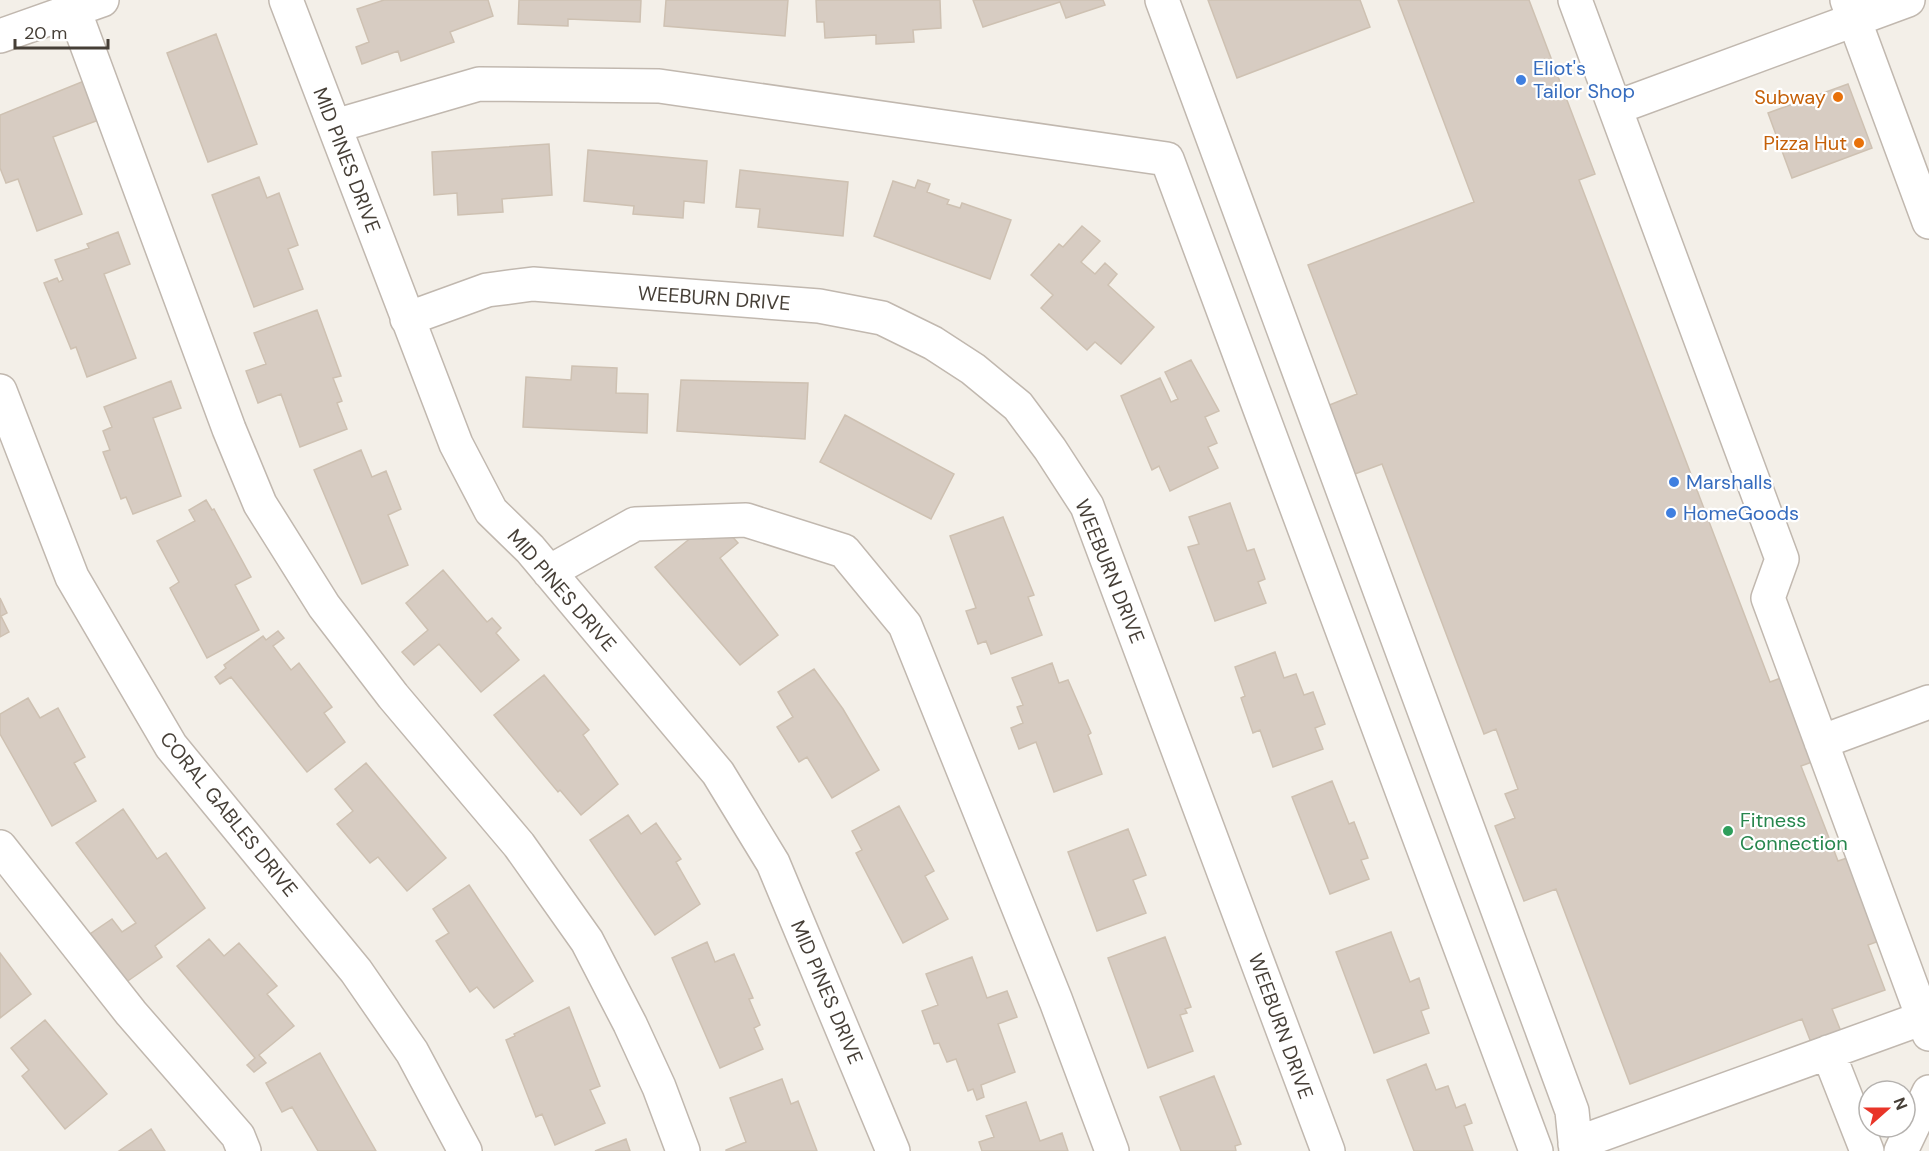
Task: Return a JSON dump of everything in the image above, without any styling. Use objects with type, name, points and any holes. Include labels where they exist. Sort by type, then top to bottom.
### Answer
[{"type":"street","name":"MID PINES DRIVE","points":[[286,0],[456,444],[491,511],[530,549],[718,773],[773,863],[893,1151]]},
{"type":"street","points":[[1162,0],[1572,1111],[1576,1147],[1828,1052],[1926,1026],[1768,598],[1782,559],[1575,0]]},
{"type":"street","points":[[1615,108],[1851,10],[1908,0]]},
{"type":"street","points":[[0,36],[88,5],[229,429],[260,504],[324,606],[393,696],[519,845],[587,942],[654,1077],[683,1151]]},
{"type":"street","points":[[1851,10],[1929,222]]},
{"type":"street","points":[[335,126],[479,84],[659,86],[1167,159],[1536,1151]]},
{"type":"street","name":"WEEBURN DRIVE","points":[[407,320],[487,290],[533,284],[819,306],[882,318],[933,343],[973,369],[1018,406],[1088,506],[1328,1151]]},
{"type":"street","name":"CORAL GABLES DRIVE","points":[[0,391],[12,460],[72,577],[171,746],[356,971],[412,1052],[465,1151]]},
{"type":"street","points":[[549,572],[635,524],[746,520],[844,551],[905,625],[1052,990],[1112,1151]]},
{"type":"street","points":[[1821,742],[1929,702]]},
{"type":"street","points":[[0,847],[131,1013],[237,1136],[244,1151]]},
{"type":"street","points":[[1828,1052],[1867,1151]]},
{"type":"street","points":[[1901,1151],[1929,1092]]},
{"type":"building","points":[[384,0],[488,0],[493,16],[450,32],[454,42],[401,61],[398,51],[362,64],[356,47],[369,42],[357,9]]},
{"type":"building","points":[[519,0],[641,0],[640,22],[568,19],[568,26],[518,24]]},
{"type":"building","points":[[666,0],[788,0],[785,36],[664,26]]},
{"type":"building","points":[[816,0],[940,0],[941,28],[913,30],[914,42],[876,44],[876,35],[825,38],[824,22],[817,22]]},
{"type":"building","points":[[973,0],[1103,0],[1105,5],[1066,18],[1060,2],[983,27]]},
{"type":"building","points":[[1208,0],[1360,0],[1370,27],[1237,78]]},
{"type":"building","points":[[1398,0],[1529,0],[1595,174],[1579,180],[1770,682],[1781,678],[1812,762],[1801,766],[1838,861],[1847,858],[1879,941],[1868,945],[1885,990],[1832,1009],[1842,1034],[1812,1045],[1802,1019],[1630,1084],[1556,889],[1524,901],[1495,826],[1515,818],[1505,794],[1518,789],[1496,729],[1484,734],[1382,464],[1344,478],[1317,410],[1357,394],[1308,265],[1474,202]]},
{"type":"building","points":[[216,34],[257,144],[208,162],[167,53]]},
{"type":"building","points":[[89,79],[104,118],[53,137],[82,214],[37,231],[18,179],[6,183],[0,168],[0,115]]},
{"type":"building","points":[[1848,84],[1872,148],[1792,178],[1768,113]]},
{"type":"building","points":[[549,144],[552,195],[502,199],[503,212],[458,215],[457,193],[434,195],[432,152]]},
{"type":"building","points":[[588,150],[707,161],[704,203],[684,201],[683,218],[633,214],[634,206],[584,201]]},
{"type":"building","points":[[740,170],[848,182],[843,236],[758,227],[760,209],[736,207]]},
{"type":"building","points":[[259,177],[267,198],[279,193],[298,245],[288,249],[303,289],[254,307],[212,195]]},
{"type":"building","points":[[918,180],[930,184],[927,192],[949,200],[947,204],[960,208],[962,203],[1011,220],[990,279],[874,236],[893,181],[915,188]]},
{"type":"building","points":[[1082,226],[1100,241],[1081,262],[1095,274],[1105,263],[1117,274],[1108,285],[1154,327],[1121,364],[1095,342],[1087,350],[1041,308],[1053,295],[1031,275],[1059,244],[1063,247]]},
{"type":"building","points":[[118,232],[130,264],[104,274],[136,358],[87,377],[76,347],[71,349],[44,283],[57,278],[59,282],[63,280],[55,260],[89,248],[87,244]]},
{"type":"building","points":[[317,310],[341,376],[333,378],[342,401],[337,403],[347,429],[300,447],[281,394],[258,403],[246,371],[266,364],[254,333]]},
{"type":"building","points":[[1191,360],[1219,411],[1205,417],[1217,443],[1208,447],[1218,468],[1170,491],[1159,466],[1152,470],[1121,396],[1160,378],[1171,402],[1178,399],[1165,372]]},
{"type":"building","points":[[572,366],[617,368],[616,393],[648,394],[647,433],[523,427],[526,377],[571,380]]},
{"type":"building","points":[[681,380],[808,383],[805,439],[677,431]]},
{"type":"building","points":[[171,381],[181,408],[153,418],[181,496],[133,514],[126,497],[121,499],[103,452],[110,450],[103,431],[112,427],[104,407]]},
{"type":"building","points":[[845,415],[954,474],[931,519],[820,462]]},
{"type":"building","points":[[361,450],[372,477],[386,471],[401,509],[388,515],[408,565],[362,584],[314,470]]},
{"type":"building","points":[[206,500],[212,510],[214,509],[251,577],[235,585],[259,630],[207,658],[170,588],[179,582],[157,541],[195,521],[189,510]]},
{"type":"building","points":[[1230,503],[1247,551],[1254,549],[1265,579],[1258,582],[1266,603],[1215,621],[1188,547],[1199,544],[1189,517]]},
{"type":"building","points":[[1003,517],[1034,595],[1028,597],[1042,635],[991,654],[986,641],[978,644],[966,611],[976,608],[950,536]]},
{"type":"building","points":[[721,524],[738,543],[720,558],[778,635],[740,665],[655,567],[698,532],[703,539]]},
{"type":"building","points":[[443,570],[487,622],[492,618],[501,628],[496,633],[519,660],[481,692],[439,644],[414,665],[402,652],[428,630],[406,603]]},
{"type":"building","points":[[0,598],[7,613],[1,616],[9,632],[0,637]]},
{"type":"building","points":[[278,631],[284,638],[273,646],[291,670],[299,663],[332,707],[324,713],[345,742],[307,772],[231,677],[220,684],[215,677],[226,668],[224,665],[263,636],[266,640]]},
{"type":"building","points":[[1275,652],[1284,678],[1296,674],[1304,695],[1313,692],[1325,724],[1315,728],[1323,749],[1273,767],[1260,730],[1253,733],[1241,698],[1245,696],[1235,667]]},
{"type":"building","points":[[1052,663],[1059,683],[1068,680],[1091,733],[1088,735],[1102,774],[1054,792],[1036,742],[1019,749],[1011,728],[1023,723],[1017,707],[1023,705],[1012,678]]},
{"type":"building","points":[[814,669],[843,709],[879,770],[832,798],[807,757],[799,762],[777,727],[793,717],[778,692]]},
{"type":"building","points":[[544,675],[589,730],[583,735],[618,784],[581,815],[560,790],[558,792],[494,715]]},
{"type":"building","points":[[28,698],[40,718],[58,708],[85,757],[74,763],[96,801],[52,826],[0,734],[0,714]]},
{"type":"building","points":[[366,763],[446,858],[407,891],[378,857],[370,863],[337,824],[353,811],[335,789]]},
{"type":"building","points":[[1332,781],[1349,824],[1354,822],[1368,858],[1361,860],[1369,879],[1330,894],[1292,797]]},
{"type":"building","points":[[899,806],[934,871],[925,876],[948,919],[903,943],[856,853],[862,850],[852,831]]},
{"type":"building","points":[[123,809],[157,859],[166,853],[205,908],[155,946],[162,957],[122,985],[87,936],[112,919],[122,932],[136,923],[76,843]]},
{"type":"building","points":[[628,815],[641,834],[656,823],[681,859],[676,862],[700,904],[655,935],[590,840]]},
{"type":"building","points":[[1128,829],[1146,875],[1133,880],[1146,913],[1097,931],[1068,852]]},
{"type":"building","points":[[469,885],[533,981],[494,1008],[477,987],[470,992],[436,941],[449,933],[433,909]]},
{"type":"building","points":[[1391,932],[1410,982],[1419,978],[1429,1008],[1421,1011],[1429,1033],[1374,1053],[1336,952]]},
{"type":"building","points":[[1165,937],[1191,1007],[1185,1009],[1187,1013],[1180,1015],[1193,1051],[1148,1068],[1108,958]]},
{"type":"building","points":[[209,939],[224,956],[239,943],[277,986],[267,994],[294,1026],[259,1055],[266,1063],[254,1072],[247,1065],[255,1058],[177,966]]},
{"type":"building","points":[[707,942],[715,962],[734,954],[753,998],[749,999],[760,1025],[754,1028],[763,1049],[720,1068],[672,958]]},
{"type":"building","points":[[0,953],[31,994],[0,1018]]},
{"type":"building","points":[[972,957],[987,998],[1007,991],[1017,1017],[998,1024],[1015,1072],[981,1085],[984,1097],[977,1100],[973,1089],[968,1091],[956,1059],[947,1062],[939,1043],[934,1044],[922,1011],[938,1005],[926,974]]},
{"type":"building","points":[[569,1007],[600,1086],[590,1090],[605,1123],[555,1145],[542,1114],[536,1117],[506,1040]]},
{"type":"building","points":[[45,1020],[107,1094],[65,1129],[22,1076],[29,1070],[11,1048]]},
{"type":"building","points":[[320,1053],[376,1151],[318,1151],[292,1107],[282,1112],[266,1083]]},
{"type":"building","points":[[1426,1064],[1436,1090],[1448,1086],[1456,1108],[1465,1104],[1472,1123],[1464,1126],[1473,1151],[1414,1151],[1387,1080]]},
{"type":"building","points":[[1214,1076],[1241,1144],[1235,1146],[1236,1151],[1181,1151],[1160,1097]]},
{"type":"building","points":[[782,1079],[791,1104],[798,1101],[817,1151],[726,1151],[746,1142],[730,1098]]},
{"type":"building","points":[[1026,1102],[1040,1141],[1062,1133],[1068,1151],[982,1151],[979,1142],[994,1137],[986,1116]]},
{"type":"building","points":[[151,1129],[165,1151],[119,1151]]},
{"type":"building","points":[[626,1139],[630,1151],[595,1151]]},
{"type":"place","name":"Eliot's Tailor Shop","points":[[1521,80]]},
{"type":"place","name":"Subway","points":[[1838,97]]},
{"type":"place","name":"Pizza Hut","points":[[1859,143]]},
{"type":"place","name":"Marshalls","points":[[1674,482]]},
{"type":"place","name":"HomeGoods","points":[[1671,513]]},
{"type":"place","name":"Fitness Connection","points":[[1728,831]]}]
